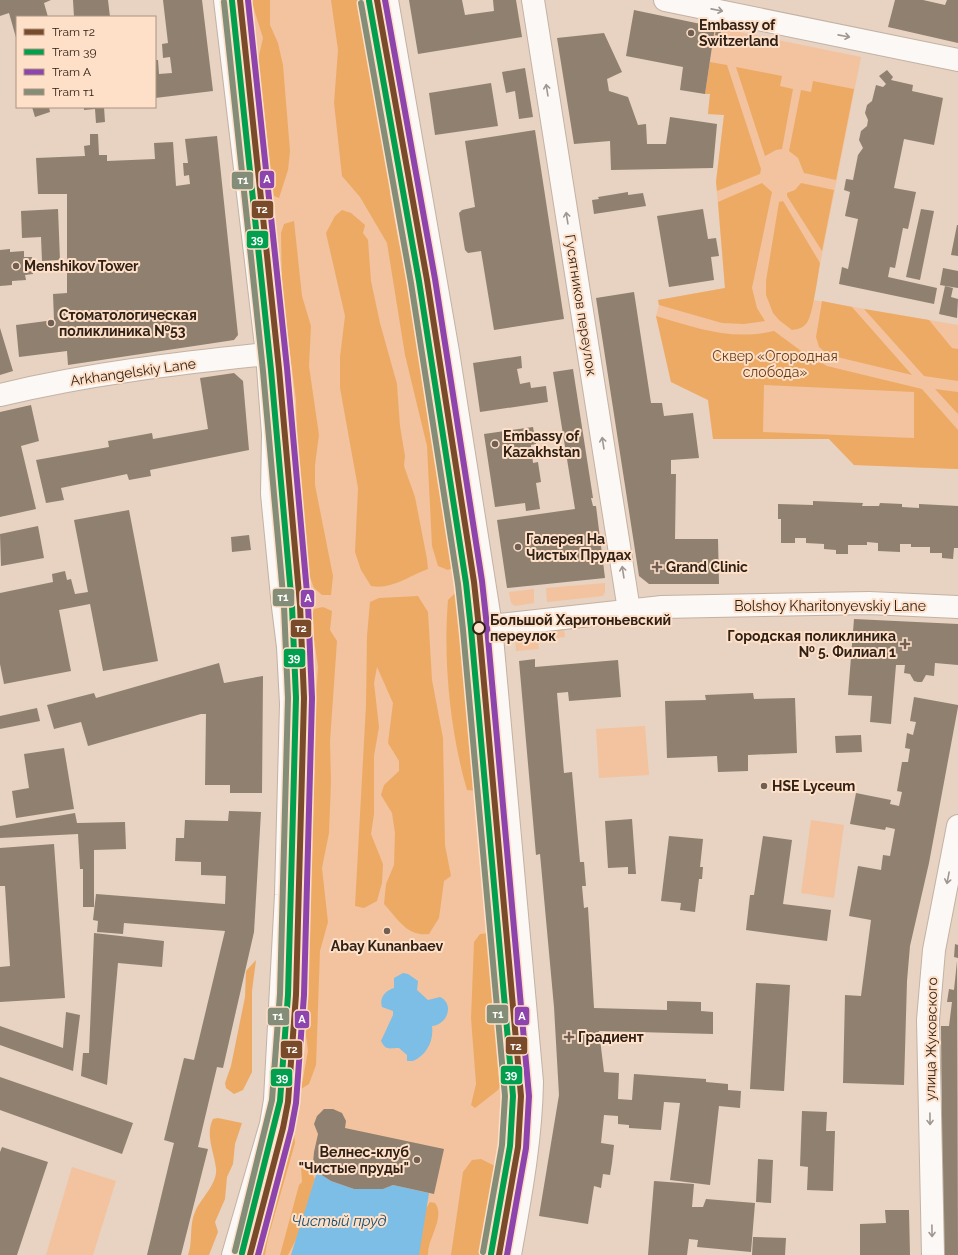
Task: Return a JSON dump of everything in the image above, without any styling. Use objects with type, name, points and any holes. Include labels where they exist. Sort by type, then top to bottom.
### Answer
[{"type":"main road","points":[[225,0],[267,354],[274,434],[272,494],[288,647],[290,696],[288,832],[275,1100],[271,1124],[233,1255]]},
{"type":"main road","points":[[387,0],[448,352],[491,626],[532,1082],[527,1155],[510,1255]]},
{"type":"main road","name":"Гусятников переулок","points":[[533,0],[629,610]]},
{"type":"main road","points":[[665,0],[958,60]]},
{"type":"main road","name":"Arkhangelskiy Lane","points":[[0,395],[30,388],[130,372],[267,354]]},
{"type":"main road","points":[[491,626],[662,607],[869,603],[958,607]]},
{"type":"main road","name":"улица Жуковского","points":[[933,1255],[928,1020],[934,950],[958,826]]},
{"type":"green space","points":[[248,0],[368,0],[435,366],[459,513],[469,587],[517,1111],[513,1151],[495,1255],[257,1255],[291,1136],[299,1097],[310,752],[310,676],[308,603],[288,373]]},
{"type":"green space","points":[[251,0],[270,0],[270,25],[278,43],[283,65],[290,151],[288,170],[279,198],[274,196],[258,60],[263,38]]},
{"type":"green space","points":[[331,0],[364,0],[375,70],[377,98],[389,145],[390,194],[399,243],[418,316],[427,397],[454,519],[458,558],[457,566],[448,570],[438,566],[432,546],[427,446],[405,355],[387,243],[360,197],[342,176],[334,103],[338,50]]},
{"type":"green space","name":"Сквер «Огородная слобода»","points":[[715,27],[861,57],[813,300],[958,325],[958,469],[854,465],[829,439],[713,439],[708,400],[671,382],[656,316],[659,305],[658,300],[725,288],[716,182],[724,115],[708,114],[710,94],[705,94]]},
{"type":"green space","points":[[710,62],[727,65],[761,169],[760,174],[717,191],[716,182],[724,115],[708,114],[710,94],[705,94]]},
{"type":"green space","points":[[736,67],[782,76],[780,86],[793,89],[782,149],[776,150],[765,156]]},
{"type":"green space","points":[[813,81],[854,89],[836,180],[804,173],[798,158],[789,151],[801,90],[811,92]]},
{"type":"green space","points":[[762,183],[772,192],[752,288],[757,308],[765,321],[744,324],[722,323],[659,305],[658,300],[725,288],[718,202]]},
{"type":"green space","points":[[801,183],[834,190],[822,251],[787,196],[787,193],[795,190]]},
{"type":"green space","points":[[783,201],[820,263],[808,321],[801,328],[792,330],[779,320],[773,313],[766,295],[766,281],[779,202]]},
{"type":"green space","points":[[342,210],[351,213],[365,225],[363,233],[368,240],[371,281],[380,323],[397,384],[400,426],[405,456],[404,466],[415,497],[428,569],[400,582],[378,587],[371,586],[361,570],[355,552],[358,488],[340,388],[340,357],[345,316],[326,233],[335,216]]},
{"type":"green space","points":[[294,221],[302,296],[311,326],[309,366],[319,435],[315,465],[315,485],[333,576],[331,595],[322,595],[314,588],[305,564],[307,545],[298,488],[296,400],[282,293],[281,233],[284,224]]},
{"type":"green space","points":[[822,301],[852,307],[912,375],[837,357],[825,352],[819,347],[816,337]]},
{"type":"green space","points":[[864,309],[929,320],[952,348],[958,349],[958,381],[924,376]]},
{"type":"green space","points":[[656,316],[700,329],[729,334],[758,334],[774,331],[804,353],[827,366],[922,389],[958,430],[958,469],[854,465],[829,439],[713,439],[708,400],[671,382]],"holes":[[[764,385],[914,392],[914,438],[763,432]]]},
{"type":"green space","points":[[935,389],[958,392],[958,414]]},
{"type":"green space","points":[[605,583],[605,592],[603,596],[547,602],[546,588]]},
{"type":"green space","points":[[534,589],[534,603],[515,606],[511,603],[509,592]]},
{"type":"green space","points":[[455,593],[465,610],[479,791],[467,790],[456,744],[449,696],[446,647],[448,600]]},
{"type":"green space","points":[[418,596],[428,612],[432,680],[443,738],[445,845],[451,876],[444,881],[439,918],[429,934],[415,933],[409,930],[384,904],[386,884],[394,865],[395,833],[392,813],[381,795],[384,785],[399,771],[399,761],[388,743],[393,703],[377,667],[374,683],[379,727],[374,756],[374,814],[371,834],[383,864],[382,883],[377,901],[364,908],[355,906],[366,705],[367,636],[370,602],[379,598]]},
{"type":"green space","points":[[323,607],[332,611],[330,630],[337,641],[330,741],[331,782],[329,833],[322,868],[328,922],[320,951],[316,1065],[309,1084],[301,1089],[308,1051],[303,1013],[308,949],[308,891],[312,824],[310,784],[318,667],[311,618],[314,609]]},
{"type":"green space","points":[[564,629],[565,637],[538,640],[539,649],[516,651],[515,634]]},
{"type":"green space","points":[[645,726],[649,775],[599,778],[596,729]]},
{"type":"green space","points":[[811,820],[844,825],[834,898],[801,893]]},
{"type":"green space","points":[[490,933],[497,940],[500,971],[506,999],[509,1071],[498,1090],[475,1108],[471,1105],[476,1084],[471,1018],[474,942],[480,934]]},
{"type":"green space","points":[[256,960],[252,991],[252,1072],[243,1090],[234,1094],[226,1088],[225,1083],[231,1066],[245,997],[246,971]]},
{"type":"green space","points":[[218,1118],[242,1123],[235,1144],[233,1164],[227,1177],[225,1199],[215,1222],[218,1232],[209,1255],[188,1255],[193,1217],[197,1207],[212,1186],[216,1174],[210,1131],[213,1119]]},
{"type":"green space","points":[[289,1133],[294,1133],[295,1143],[268,1238],[265,1255],[257,1255],[275,1202],[281,1156],[286,1147]]},
{"type":"green space","points":[[481,1159],[495,1166],[504,1178],[487,1255],[451,1255],[463,1172],[472,1160]]},
{"type":"green space","points":[[72,1167],[116,1181],[93,1255],[46,1255]]},
{"type":"green space","points":[[301,1168],[311,1172],[315,1179],[300,1232],[288,1255],[280,1255],[299,1185],[302,1182]]},
{"type":"green space","points":[[430,1202],[435,1203],[438,1209],[438,1215],[428,1249],[428,1255],[413,1255],[418,1222]]},
{"type":"water","points":[[403,973],[408,974],[418,981],[417,990],[428,1000],[440,997],[445,1000],[448,1009],[442,1022],[432,1026],[431,1042],[426,1051],[413,1061],[407,1061],[407,1055],[399,1048],[386,1048],[381,1041],[393,1015],[393,1011],[382,1007],[381,1001],[385,993],[394,988],[394,978]]},
{"type":"water","name":"Чистый пруд","points":[[317,1172],[331,1181],[354,1189],[383,1189],[393,1185],[429,1193],[419,1255],[291,1255]]},
{"type":"building","points":[[0,0],[51,0],[44,3],[48,16],[16,16],[16,38],[9,13],[0,16]]},
{"type":"building","points":[[73,0],[108,0],[110,16],[74,16]]},
{"type":"building","points":[[163,0],[202,0],[213,91],[156,98],[156,60],[158,60],[159,74],[172,73],[170,57],[163,58],[162,44],[168,43]]},
{"type":"building","points":[[409,0],[462,0],[465,15],[494,11],[493,0],[516,0],[522,37],[418,54]]},
{"type":"building","points":[[895,0],[923,0],[945,5],[947,0],[958,0],[958,43],[888,27]]},
{"type":"building","points":[[634,10],[715,27],[705,94],[680,90],[683,67],[626,56]]},
{"type":"building","points":[[716,30],[721,31],[720,36],[715,35]]},
{"type":"building","points":[[604,33],[622,72],[607,79],[609,91],[628,97],[638,125],[646,124],[647,144],[666,144],[670,117],[717,124],[713,168],[611,170],[610,141],[574,144],[557,38]]},
{"type":"building","points":[[525,68],[533,117],[519,119],[515,91],[506,93],[502,72]]},
{"type":"building","points":[[887,70],[893,77],[891,80],[913,85],[912,91],[943,98],[934,145],[904,139],[894,188],[916,192],[908,229],[903,228],[895,268],[890,267],[888,277],[937,288],[934,304],[839,284],[842,267],[848,269],[858,219],[845,216],[850,192],[844,190],[846,179],[853,180],[858,155],[863,148],[859,140],[861,131],[867,126],[868,120],[865,113],[867,105],[872,101],[876,85],[883,87],[886,84],[879,76]]},
{"type":"building","points":[[491,83],[498,126],[435,135],[429,93]]},
{"type":"building","points":[[32,108],[49,108],[50,112],[35,117]]},
{"type":"building","points":[[84,108],[104,108],[105,122],[96,123],[95,109],[84,110]]},
{"type":"building","points":[[535,130],[564,319],[494,330],[481,251],[468,253],[465,250],[459,213],[462,210],[475,207],[465,141]]},
{"type":"building","points":[[90,134],[98,134],[99,155],[107,155],[107,161],[155,159],[154,143],[173,142],[176,186],[190,184],[189,175],[184,176],[183,163],[188,163],[185,139],[217,136],[238,335],[234,340],[68,365],[67,351],[19,357],[16,325],[54,320],[53,294],[67,293],[67,194],[38,194],[36,158],[85,156],[84,146],[90,145]]},
{"type":"building","points":[[628,192],[628,195],[643,193],[646,206],[594,214],[592,200],[599,199],[598,197]]},
{"type":"building","points":[[58,209],[60,260],[42,261],[41,237],[22,238],[21,211]]},
{"type":"building","points":[[703,209],[708,239],[716,238],[719,256],[711,257],[714,280],[669,287],[657,216]]},
{"type":"building","points":[[921,209],[934,211],[920,280],[906,277]]},
{"type":"building","points":[[958,225],[958,256],[951,255]]},
{"type":"building","name":"Menshikov Tower","points":[[10,249],[10,252],[24,251],[24,257],[32,257],[33,274],[25,275],[26,280],[12,281],[12,285],[0,286],[0,250]]},
{"type":"building","points":[[943,268],[958,271],[958,288],[940,285]]},
{"type":"building","points":[[945,286],[953,288],[951,297],[958,299],[957,318],[939,314]]},
{"type":"building","points":[[634,292],[651,403],[662,403],[664,416],[693,413],[699,458],[671,460],[671,474],[676,474],[675,539],[718,539],[719,584],[649,584],[639,576],[596,298]]},
{"type":"building","points":[[0,328],[13,371],[0,375]]},
{"type":"building","points":[[521,356],[522,368],[517,369],[520,384],[530,382],[531,388],[546,386],[548,402],[480,412],[473,363]]},
{"type":"building","points":[[573,369],[593,498],[591,498],[593,506],[596,506],[605,578],[507,588],[497,520],[575,509],[553,372]]},
{"type":"building","points":[[234,373],[243,381],[249,450],[150,470],[151,476],[129,480],[127,474],[61,488],[64,500],[46,503],[36,460],[109,447],[108,441],[152,433],[153,439],[208,429],[200,378]]},
{"type":"building","points":[[31,405],[39,441],[21,446],[36,509],[0,517],[0,412]]},
{"type":"building","points":[[533,427],[536,444],[531,445],[533,463],[538,462],[541,482],[536,483],[540,509],[526,511],[525,503],[495,507],[484,434]]},
{"type":"building","points":[[813,501],[863,503],[862,506],[879,506],[880,503],[902,504],[902,507],[919,508],[919,504],[958,506],[958,548],[954,548],[953,559],[942,558],[942,553],[930,553],[930,547],[911,547],[911,544],[900,544],[900,552],[878,551],[878,543],[867,542],[867,545],[848,545],[848,554],[836,554],[836,550],[824,549],[824,544],[806,543],[806,538],[795,538],[795,543],[781,543],[781,519],[778,519],[778,504],[813,505]]},
{"type":"building","points":[[129,510],[158,661],[103,671],[90,604],[59,610],[71,671],[4,684],[0,664],[0,593],[53,582],[52,574],[65,571],[67,580],[71,579],[75,594],[88,592],[74,520]]},
{"type":"building","points":[[38,526],[44,558],[1,566],[0,534]]},
{"type":"building","points":[[249,535],[251,550],[232,552],[231,537]]},
{"type":"building","name":"Городская поликлиника № 5. Филиал 1","points":[[854,619],[958,624],[958,665],[935,663],[934,676],[926,675],[922,682],[918,682],[914,681],[910,674],[904,673],[905,665],[896,665],[891,724],[870,722],[872,696],[848,695]]},
{"type":"building","points":[[535,659],[535,667],[618,660],[621,697],[569,701],[568,692],[557,693],[564,773],[572,772],[580,862],[584,862],[586,886],[582,886],[584,908],[588,907],[594,1008],[667,1010],[667,1001],[701,1002],[701,1011],[713,1012],[713,1034],[599,1031],[604,1072],[619,1073],[618,1099],[632,1100],[634,1074],[706,1079],[706,1082],[728,1084],[728,1090],[741,1091],[740,1108],[719,1106],[710,1185],[670,1180],[680,1103],[664,1102],[661,1130],[629,1128],[629,1125],[618,1124],[618,1116],[604,1115],[601,1143],[614,1145],[612,1163],[610,1175],[603,1174],[601,1188],[594,1186],[588,1224],[539,1216],[559,1095],[554,1007],[540,854],[536,855],[519,661]]},
{"type":"building","points":[[219,663],[224,683],[263,676],[262,793],[230,793],[230,785],[205,785],[206,714],[201,714],[88,746],[81,722],[54,729],[47,705],[94,693],[96,698]]},
{"type":"building","points":[[753,693],[754,699],[795,698],[797,753],[748,755],[748,771],[718,772],[717,756],[667,758],[665,701],[706,700],[705,695]]},
{"type":"building","points":[[914,697],[958,705],[958,707],[929,863],[910,946],[907,981],[904,1085],[843,1083],[845,995],[861,996],[871,920],[849,916],[858,866],[881,870],[883,855],[890,856],[895,829],[886,827],[885,830],[850,824],[856,793],[891,800],[890,804],[899,806],[902,792],[897,791],[902,762],[908,762],[910,749],[905,748],[907,733],[913,735],[916,722],[910,721]]},
{"type":"building","points":[[37,708],[40,721],[0,729],[0,716]]},
{"type":"building","points":[[861,735],[862,752],[836,753],[835,736]]},
{"type":"building","points":[[64,748],[74,809],[16,818],[12,791],[29,788],[24,754]]},
{"type":"building","points":[[229,811],[261,812],[254,932],[223,1068],[217,1067],[198,1147],[208,1149],[181,1255],[147,1255],[174,1143],[164,1140],[184,1058],[194,1060],[225,931],[124,923],[123,934],[97,932],[98,921],[93,920],[96,894],[225,904],[226,876],[201,875],[201,862],[175,861],[176,838],[184,838],[185,820],[228,821]]},
{"type":"building","points":[[75,813],[77,823],[125,822],[126,849],[94,850],[94,907],[83,907],[83,869],[80,869],[78,834],[0,838],[0,826]]},
{"type":"building","points":[[632,819],[636,874],[628,874],[628,867],[608,868],[605,821]]},
{"type":"building","points":[[669,836],[703,839],[700,867],[703,867],[702,879],[699,879],[695,912],[680,910],[681,903],[661,901]]},
{"type":"building","points":[[763,836],[792,840],[783,904],[831,910],[827,941],[746,930],[750,895],[754,895]]},
{"type":"building","points":[[54,844],[65,998],[0,1002],[0,967],[10,966],[5,886],[0,886],[0,848]]},
{"type":"building","points":[[94,933],[164,941],[162,967],[118,963],[107,1085],[81,1076],[83,1053],[89,1053]]},
{"type":"building","points":[[955,944],[958,945],[958,958],[954,957]]},
{"type":"building","points":[[957,961],[958,1255],[943,1255],[941,1026],[949,1026],[952,1002],[947,1002],[949,989],[954,990]]},
{"type":"building","points":[[756,983],[790,985],[784,1091],[750,1089]]},
{"type":"building","points":[[66,1012],[80,1015],[73,1071],[0,1045],[0,1026],[63,1048]]},
{"type":"building","points":[[0,1077],[133,1123],[122,1154],[0,1110]]},
{"type":"building","points":[[324,1109],[333,1109],[342,1113],[346,1121],[345,1128],[444,1149],[434,1194],[393,1185],[383,1189],[354,1189],[331,1181],[317,1172],[313,1163],[318,1134],[314,1124],[317,1116]]},
{"type":"building","points":[[802,1111],[827,1112],[826,1131],[835,1131],[833,1191],[807,1190],[808,1167],[800,1166]]},
{"type":"building","points":[[2,1147],[48,1162],[17,1255],[0,1255],[0,1152]]},
{"type":"building","points":[[758,1159],[773,1160],[771,1203],[756,1202]]},
{"type":"building","points":[[654,1181],[694,1184],[692,1207],[703,1207],[706,1199],[755,1203],[751,1252],[697,1247],[698,1240],[689,1239],[687,1255],[648,1255]]},
{"type":"building","points":[[885,1210],[909,1210],[910,1255],[860,1255],[860,1224],[886,1223]]},
{"type":"building","points":[[753,1237],[786,1238],[785,1255],[752,1255]]},
{"type":"tram line","name":"т2","points":[[240,0],[279,369],[300,605],[304,698],[296,995],[288,1102],[283,1128],[250,1255]]},
{"type":"tram line","name":"А","points":[[248,0],[287,368],[308,604],[312,698],[304,995],[296,1103],[291,1130],[258,1255]]},
{"type":"tram line","name":"т2","points":[[377,0],[427,280],[474,582],[479,628],[521,1096],[518,1147],[499,1255]]},
{"type":"tram line","name":"А","points":[[385,0],[435,279],[482,581],[487,627],[529,1096],[526,1148],[507,1255]]},
{"type":"tram line","name":"39","points":[[232,1],[271,370],[292,606],[296,698],[288,995],[280,1101],[242,1253]]},
{"type":"tram line","name":"39","points":[[369,1],[419,281],[466,583],[471,629],[513,1096],[510,1146],[491,1254]]},
{"type":"tram line","name":"т1","points":[[224,2],[263,371],[284,606],[288,698],[280,994],[272,1100],[235,1251]]},
{"type":"tram line","name":"т1","points":[[361,3],[411,283],[458,584],[463,630],[505,1096],[502,1145],[483,1252]]},
{"type":"place","name":"Embassy of Switzerland","points":[[691,33]]},
{"type":"place","name":"Menshikov Tower","points":[[16,266]]},
{"type":"place","name":"Стоматологическая поликлиника №53","points":[[51,323]]},
{"type":"place","name":"Embassy of Kazakhstan","points":[[495,444]]},
{"type":"place","name":"Галерея На Чистых Прудах","points":[[518,547]]},
{"type":"place","name":"Grand Clinic","points":[[657,567]]},
{"type":"place","name":"Большой Харитоньевский переулок","points":[[479,628]]},
{"type":"place","name":"Городская поликлиника № 5. Филиал 1","points":[[905,644]]},
{"type":"place","name":"HSE Lyceum","points":[[764,786]]},
{"type":"place","name":"Abay Kunanbaev","points":[[387,931]]},
{"type":"place","name":"Градиент","points":[[569,1037]]},
{"type":"place","name":"Велнес-клуб \"Чистые пруды\"","points":[[417,1160]]}]
